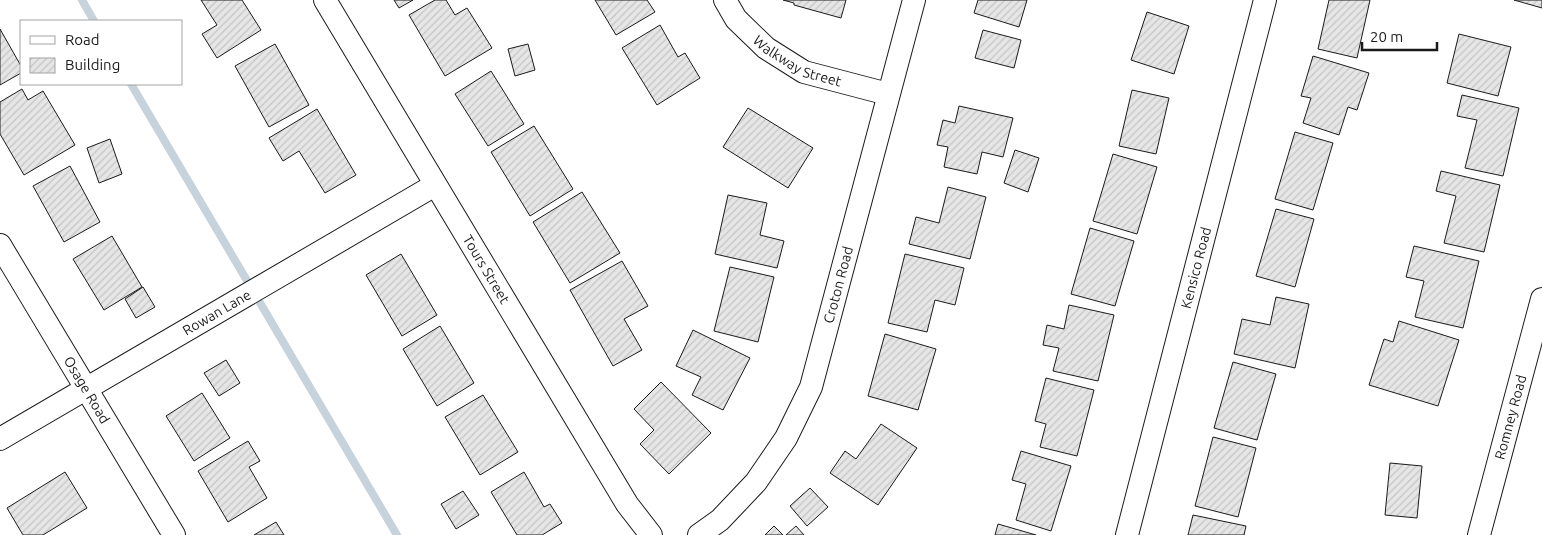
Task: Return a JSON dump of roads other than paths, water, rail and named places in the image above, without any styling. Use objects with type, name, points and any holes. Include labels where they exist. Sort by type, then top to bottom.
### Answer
[{"type":"street","name":"Tours Street","points":[[325,0],[626,504],[651,535]]},
{"type":"street","name":"Walkway Street","points":[[725,0],[736,19],[766,48],[804,72],[888,94]]},
{"type":"street","name":"Croton Road","points":[[699,535],[720,520],[756,482],[786,438],[811,387],[914,0]]},
{"type":"street","name":"Kensico Road","points":[[1127,535],[1265,0]]},
{"type":"street","name":"Rowan Lane","points":[[0,439],[434,185]]},
{"type":"street","name":"Osage Road","points":[[0,245],[174,535]]},
{"type":"street","name":"Romney Road","points":[[1479,535],[1542,300]]},
{"type":"waterway","points":[[82,0],[93,20]]},
{"type":"waterway","points":[[132,85],[397,535]]}]
